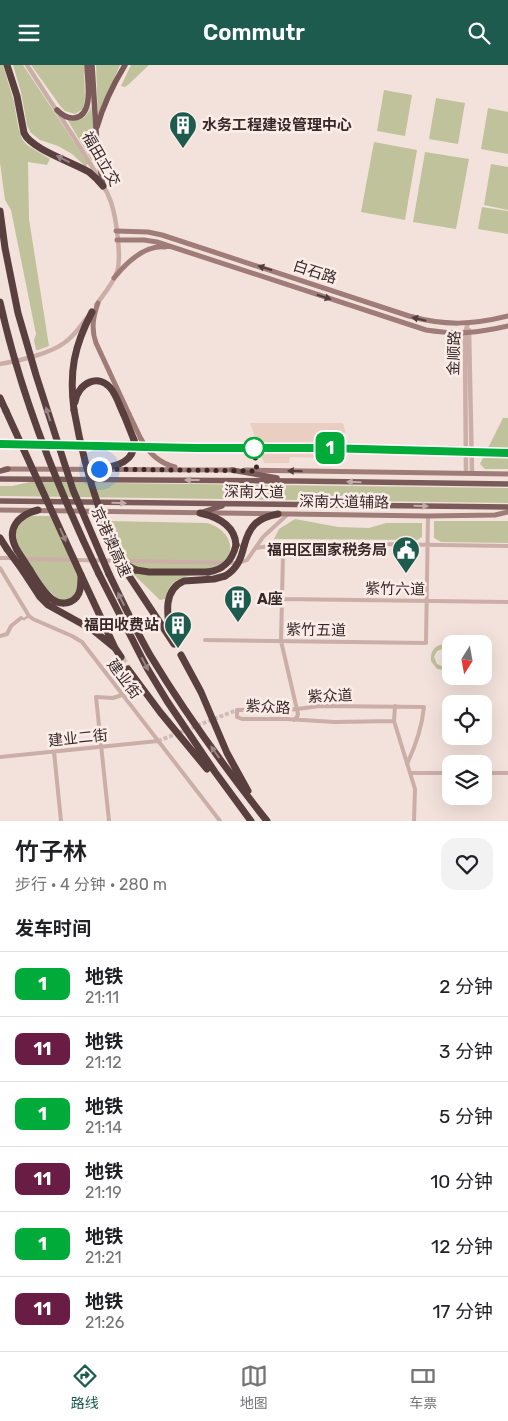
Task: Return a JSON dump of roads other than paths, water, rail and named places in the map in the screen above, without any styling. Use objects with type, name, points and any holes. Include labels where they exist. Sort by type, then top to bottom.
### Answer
[{"type":"highway","points":[[7,65],[17,96],[26,138],[88,172],[104,186]]},
{"type":"highway","name":"京港澳高速","points":[[0,211],[5,248],[18,313],[36,375],[73,490],[109,573],[149,654],[219,759],[266,820]]},
{"type":"highway","name":"京港澳高速","points":[[0,302],[24,391],[49,460],[99,574],[166,701],[250,821]]},
{"type":"highway","points":[[92,312],[79,340],[72,380],[74,410],[82,449],[104,521],[119,557],[127,573],[172,641],[168,609],[169,597],[173,589],[184,581],[214,579],[230,573],[242,557],[248,533],[256,523],[266,517],[278,514]]},
{"type":"highway","points":[[74,410],[75,398],[79,390],[88,382],[97,381],[105,384],[112,390],[138,439],[134,450],[127,459],[118,465],[99,469]]},
{"type":"highway","points":[[0,398],[115,648],[121,657]]},
{"type":"highway","points":[[38,511],[24,515],[16,523],[13,537],[26,571],[40,597],[48,605],[93,630],[115,648]]},
{"type":"highway","points":[[119,557],[126,566],[149,572],[208,572],[220,569],[232,557],[236,545],[234,536],[226,524],[216,518],[200,513]]},
{"type":"highway","points":[[0,538],[26,571],[57,602],[67,603],[78,595],[81,587],[81,575]]},
{"type":"highway","points":[[181,655],[204,699],[227,753],[266,820]]},
{"type":"highway","points":[[128,669],[160,712],[241,809]]},
{"type":"main road","points":[[56,110],[63,115],[77,118],[87,110],[87,65]]},
{"type":"main road","points":[[92,65],[96,134],[104,186]]},
{"type":"main road","points":[[96,134],[101,116],[125,65]]},
{"type":"main road","name":"白石路","points":[[116,231],[148,232],[162,235],[409,316],[439,323],[468,323],[508,316]]},
{"type":"main road","name":"白石路","points":[[118,240],[144,240],[178,249],[416,327],[447,333],[467,333],[508,326]]},
{"type":"main road","points":[[114,278],[148,249],[159,247],[178,249]]},
{"type":"main road","points":[[98,303],[92,332],[126,415]]},
{"type":"main road","points":[[138,439],[158,460],[169,466],[188,470]]},
{"type":"main road","points":[[0,470],[8,469]]},
{"type":"main road","name":"深南大道辅路","points":[[8,469],[508,474]]},
{"type":"main road","points":[[232,470],[296,481]]},
{"type":"main road","name":"深南大道","points":[[2,480],[508,484]]},
{"type":"main road","name":"深南大道","points":[[0,501],[508,507]]},
{"type":"main road","points":[[200,513],[230,504]]},
{"type":"main road","name":"深南大道辅路","points":[[0,509],[428,516],[495,515],[508,512]]},
{"type":"street","name":"福田立交","points":[[0,364],[49,351],[64,343],[76,332],[92,312],[114,278],[119,263],[118,240],[111,201],[104,186],[27,65]]},
{"type":"street","name":"金顺路","points":[[468,323],[469,473]]},
{"type":"street","points":[[0,558],[239,563],[246,560],[263,537],[288,514]]},
{"type":"street","points":[[427,601],[428,516]]},
{"type":"street","points":[[256,548],[314,543],[508,545]]},
{"type":"street","points":[[284,545],[281,641],[298,714],[294,720]]},
{"type":"street","points":[[0,568],[29,616],[11,626],[7,634],[0,636]]},
{"type":"street","name":"紫竹六道","points":[[282,599],[508,602]]},
{"type":"street","name":"紫竹五道","points":[[205,641],[426,643],[427,601]]},
{"type":"street","name":"建业街","points":[[29,616],[79,639],[220,821]]},
{"type":"street","points":[[109,821],[96,697],[113,698],[122,695]]},
{"type":"street","name":"紫众道","points":[[237,710],[297,709],[320,706],[424,707],[416,745],[407,764]]},
{"type":"street","points":[[394,707],[394,721],[415,789],[414,821]]},
{"type":"street","name":"紫众路","points":[[237,710],[237,717],[242,719],[335,722],[394,721]]},
{"type":"street","name":"建业二街","points":[[0,757],[158,741]]},
{"type":"street","points":[[54,752],[61,821]]},
{"type":"street","points":[[410,773],[442,773]]},
{"type":"street","points":[[492,773],[508,773]]},
{"type":"tunnel","points":[[121,657],[128,669]]},
{"type":"tunnel","points":[[158,741],[237,710]]},
{"type":"metro line","name":"1","points":[[0,444],[196,448],[325,448],[508,453]]},
{"type":"place","name":"水务工程建设管理中心","points":[[183,149]]},
{"type":"place","name":"福田区国家税务局","points":[[406,574]]},
{"type":"place","name":"A座","points":[[238,623]]},
{"type":"place","name":"福田收费站","points":[[178,649]]}]
